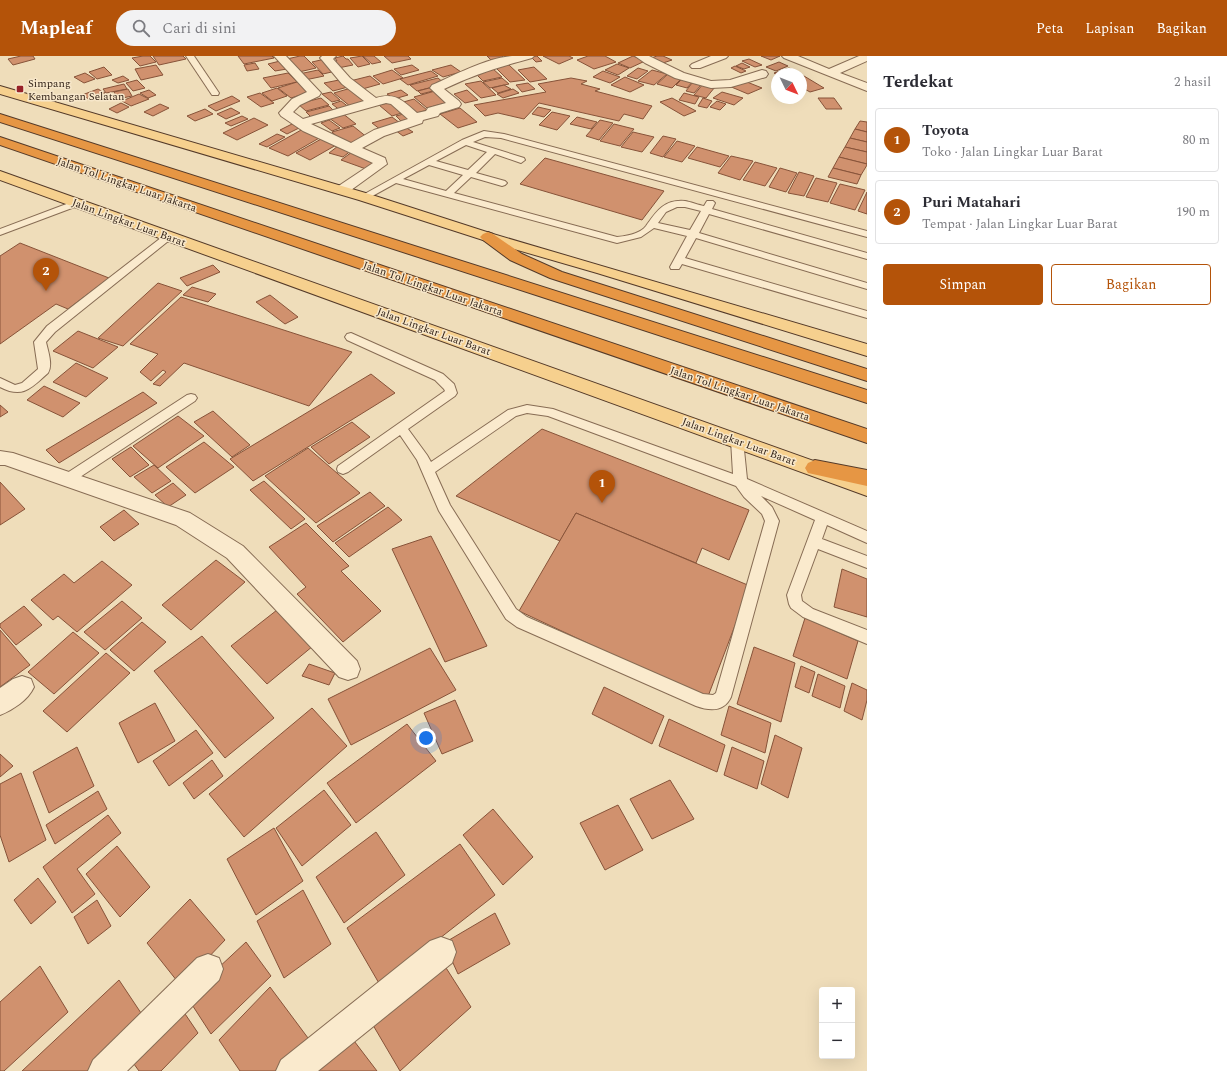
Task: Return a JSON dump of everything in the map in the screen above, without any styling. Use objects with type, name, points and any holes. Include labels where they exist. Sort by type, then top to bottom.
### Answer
[{"type":"highway","name":"Jalan Tol Lingkar Luar Jakarta","points":[[2,99],[545,292],[867,397]]},
{"type":"highway","name":"Jalan Tol Lingkar Luar Jakarta","points":[[0,141],[867,436]]},
{"type":"highway","points":[[488,237],[516,257],[549,273],[867,375]]},
{"type":"highway","points":[[815,468],[867,478]]},
{"type":"main road","points":[[2,99],[40,102],[342,190],[488,237],[603,270],[867,350]]},
{"type":"main road","name":"Jalan Lingkar Luar Barat","points":[[0,176],[815,468],[867,488]]},
{"type":"street","points":[[280,56],[295,74],[315,93],[296,102],[285,113],[302,123],[380,161],[380,164],[342,190]]},
{"type":"street","points":[[330,56],[326,58],[346,81],[374,103]]},
{"type":"street","points":[[415,118],[434,113],[432,111],[455,104],[436,88],[479,68],[528,56]]},
{"type":"street","points":[[641,56],[687,78],[711,85],[720,85],[762,74]]},
{"type":"street","points":[[696,66],[719,56]]},
{"type":"street","points":[[788,56],[829,74],[867,87]]},
{"type":"street","points":[[482,57],[492,65]]},
{"type":"street","points":[[829,74],[867,57]]},
{"type":"street","points":[[308,85],[342,76]]},
{"type":"street","points":[[302,123],[386,100],[395,101],[415,118]]},
{"type":"street","points":[[352,148],[378,133],[417,120],[415,118]]},
{"type":"street","points":[[0,458],[6,458],[69,478],[184,519],[235,552],[348,669]]},
{"type":"street","points":[[0,703],[22,687]]},
{"type":"street","points":[[292,1071],[441,952]]},
{"type":"street","points":[[104,1071],[208,969]]},
{"type":"lane","points":[[190,56],[215,93]]},
{"type":"lane","points":[[364,197],[465,142],[484,134],[501,136],[867,234]]},
{"type":"lane","points":[[465,142],[521,160]]},
{"type":"lane","points":[[448,194],[493,151]]},
{"type":"lane","points":[[429,162],[502,183]]},
{"type":"lane","points":[[395,180],[617,240],[630,239],[648,228],[660,211],[673,204],[685,204],[867,256]]},
{"type":"lane","points":[[717,193],[706,210],[677,264],[867,316]]},
{"type":"lane","points":[[0,232],[77,203]]},
{"type":"lane","points":[[651,224],[693,234],[867,286]]},
{"type":"lane","points":[[0,382],[14,389],[26,386],[44,370],[40,342],[52,329],[169,236]]},
{"type":"lane","points":[[343,469],[451,393],[450,387],[439,377],[351,338]]},
{"type":"lane","points":[[69,478],[191,398]]},
{"type":"lane","points":[[429,470],[512,413],[527,408],[549,412],[741,482],[867,537]]},
{"type":"lane","points":[[401,428],[423,458],[444,507],[511,614],[522,622],[702,702],[715,703],[723,697],[772,521],[771,515],[747,491],[741,482],[737,440]]},
{"type":"lane","points":[[823,518],[794,595],[796,604],[808,613],[867,637]]},
{"type":"lane","points":[[814,542],[867,562]]},
{"type":"building","points":[[21,56],[33,56],[35,59],[13,65],[8,59]]},
{"type":"building","points":[[150,56],[156,62],[140,66],[132,58]]},
{"type":"building","points":[[153,56],[183,56],[186,59],[159,65]]},
{"type":"building","points":[[238,56],[272,56],[274,58],[244,64]]},
{"type":"building","points":[[304,56],[316,68],[299,72],[287,59]]},
{"type":"building","points":[[343,56],[353,65],[338,68],[333,62],[337,61],[335,58]]},
{"type":"building","points":[[362,56],[370,64],[358,67],[350,58]]},
{"type":"building","points":[[363,56],[374,56],[381,62],[372,64]]},
{"type":"building","points":[[384,56],[408,56],[411,59],[392,63]]},
{"type":"building","points":[[487,56],[502,56],[505,59],[492,61]]},
{"type":"building","points":[[537,56],[542,61],[536,62],[531,57]]},
{"type":"building","points":[[543,56],[569,56],[573,58],[559,64]]},
{"type":"building","points":[[588,56],[605,56],[616,62],[594,69],[577,60]]},
{"type":"building","points":[[633,56],[645,61],[630,68],[618,63]]},
{"type":"building","points":[[663,56],[672,60],[663,63],[651,58]]},
{"type":"building","points":[[761,56],[780,56],[771,60]]},
{"type":"building","points":[[325,59],[336,71],[323,74],[312,62]]},
{"type":"building","points":[[749,59],[762,65],[755,67],[742,61]]},
{"type":"building","points":[[280,61],[287,69],[275,71],[268,64]]},
{"type":"building","points":[[779,62],[788,66],[771,69],[766,67]]},
{"type":"building","points":[[255,63],[259,69],[247,71],[244,65]]},
{"type":"building","points":[[742,63],[750,67],[744,69],[736,66]]},
{"type":"building","points":[[617,64],[629,68],[618,75],[605,70]]},
{"type":"building","points":[[156,65],[163,75],[141,80],[135,69]]},
{"type":"building","points":[[412,65],[419,70],[401,75],[394,69]]},
{"type":"building","points":[[451,65],[461,72],[443,77],[432,70]]},
{"type":"building","points":[[509,65],[525,80],[510,82],[495,67]]},
{"type":"building","points":[[735,66],[746,71],[741,73],[731,68]]},
{"type":"building","points":[[104,67],[112,75],[97,79],[89,72]]},
{"type":"building","points":[[534,67],[547,79],[530,82],[518,70]]},
{"type":"building","points":[[492,68],[502,77],[483,81],[474,72]]},
{"type":"building","points":[[638,68],[648,71],[637,79],[627,76]]},
{"type":"building","points":[[318,70],[324,76],[305,80],[299,74]]},
{"type":"building","points":[[392,70],[403,78],[383,84],[373,76]]},
{"type":"building","points":[[652,70],[667,74],[654,85],[638,81]]},
{"type":"building","points":[[431,71],[438,76],[408,85],[400,79]]},
{"type":"building","points":[[603,71],[620,77],[610,83],[593,77]]},
{"type":"building","points":[[85,73],[95,79],[84,83],[74,77]]},
{"type":"building","points":[[288,73],[297,82],[271,88],[263,78]]},
{"type":"building","points":[[668,74],[682,78],[672,88],[657,84]]},
{"type":"building","points":[[123,76],[129,80],[118,83],[112,80]]},
{"type":"building","points":[[370,76],[380,84],[359,90],[350,81]]},
{"type":"building","points":[[625,77],[644,85],[630,92],[611,85]]},
{"type":"building","points":[[438,78],[445,84],[417,91],[410,85]]},
{"type":"building","points":[[502,78],[509,84],[490,88],[483,82]]},
{"type":"building","points":[[571,78],[587,81],[581,84],[600,89],[595,91],[652,106],[643,119],[624,114],[619,121],[539,103],[524,119],[498,113],[485,116],[474,105],[546,92],[538,84]]},
{"type":"building","points":[[807,78],[824,88],[810,92],[807,90]]},
{"type":"building","points":[[682,79],[693,81],[687,88],[676,85]]},
{"type":"building","points":[[137,80],[145,88],[133,91],[126,83]]},
{"type":"building","points":[[339,80],[348,87],[333,91],[324,83]]},
{"type":"building","points":[[742,80],[762,88],[748,94],[729,86]]},
{"type":"building","points":[[300,81],[313,91],[291,98],[278,88]]},
{"type":"building","points":[[481,81],[496,95],[481,98],[465,84]]},
{"type":"building","points":[[528,83],[535,89],[522,92],[516,85]]},
{"type":"building","points":[[692,83],[701,85],[694,93],[686,91]]},
{"type":"building","points":[[124,84],[127,89],[106,93],[103,89]]},
{"type":"building","points":[[703,84],[715,87],[706,98],[694,95]]},
{"type":"building","points":[[504,85],[511,89],[498,93],[492,88]]},
{"type":"building","points":[[433,87],[437,90],[421,94],[418,91]]},
{"type":"building","points":[[277,88],[287,96],[272,101],[262,93]]},
{"type":"building","points":[[351,88],[369,102],[351,107],[334,93]]},
{"type":"building","points":[[98,89],[105,93],[89,99],[82,95]]},
{"type":"building","points":[[128,89],[132,96],[118,99],[114,92]]},
{"type":"building","points":[[513,89],[519,93],[503,98],[497,94]]},
{"type":"building","points":[[149,90],[156,95],[148,98],[140,93]]},
{"type":"building","points":[[401,90],[408,95],[394,99],[387,94]]},
{"type":"building","points":[[467,90],[478,100],[465,103],[454,94]]},
{"type":"building","points":[[435,91],[449,102],[427,108],[414,97]]},
{"type":"building","points":[[331,92],[340,100],[332,102],[322,94]]},
{"type":"building","points":[[722,92],[743,98],[734,105],[713,98]]},
{"type":"building","points":[[260,93],[274,103],[261,107],[247,97]]},
{"type":"building","points":[[684,93],[699,97],[695,104],[679,100]]},
{"type":"building","points":[[139,94],[149,99],[131,106],[122,101]]},
{"type":"building","points":[[232,96],[240,101],[216,111],[208,106]]},
{"type":"building","points":[[321,98],[329,105],[306,111],[298,104]]},
{"type":"building","points":[[672,98],[696,111],[684,116],[660,102]]},
{"type":"building","points":[[703,98],[712,101],[707,108],[698,106]]},
{"type":"building","points":[[818,98],[834,98],[842,109],[826,109]]},
{"type":"building","points":[[414,99],[427,110],[414,114],[400,103]]},
{"type":"building","points":[[341,101],[350,108],[341,111],[332,104]]},
{"type":"building","points":[[717,101],[726,104],[720,110],[710,107]]},
{"type":"building","points":[[392,102],[405,112],[392,116],[379,105]]},
{"type":"building","points":[[121,103],[129,107],[117,113],[109,109]]},
{"type":"building","points":[[160,104],[169,108],[153,116],[144,112]]},
{"type":"building","points":[[329,106],[335,112],[312,118],[306,112]]},
{"type":"building","points":[[538,107],[551,110],[544,117],[532,114]]},
{"type":"building","points":[[231,108],[240,113],[226,119],[217,114]]},
{"type":"building","points":[[460,108],[477,122],[458,128],[440,114]]},
{"type":"building","points":[[205,109],[213,114],[195,121],[187,116]]},
{"type":"building","points":[[552,112],[570,116],[557,130],[539,125]]},
{"type":"building","points":[[342,113],[356,124],[343,128],[329,118]]},
{"type":"building","points":[[407,113],[414,120],[403,123],[396,116]]},
{"type":"building","points":[[242,116],[248,119],[231,126],[225,123]]},
{"type":"building","points":[[392,117],[400,123],[381,130],[372,123]]},
{"type":"building","points":[[577,117],[597,122],[591,129],[570,124]]},
{"type":"building","points":[[254,118],[268,125],[237,140],[223,133]]},
{"type":"building","points":[[329,120],[340,128],[332,131],[321,123]]},
{"type":"building","points":[[600,120],[613,123],[599,140],[586,136]]},
{"type":"building","points":[[860,121],[867,122],[867,132],[855,129]]},
{"type":"building","points":[[294,123],[301,127],[287,134],[280,130]]},
{"type":"building","points":[[614,124],[634,129],[620,146],[600,141]]},
{"type":"building","points":[[353,126],[368,138],[346,145],[332,132]]},
{"type":"building","points":[[405,127],[413,132],[403,136],[395,130]]},
{"type":"building","points":[[303,129],[321,137],[288,156],[269,148]]},
{"type":"building","points":[[855,129],[867,132],[867,142],[850,138]]},
{"type":"building","points":[[633,132],[654,137],[642,152],[621,147]]},
{"type":"building","points":[[277,134],[285,137],[267,147],[259,144]]},
{"type":"building","points":[[663,136],[676,139],[663,157],[650,153]]},
{"type":"building","points":[[323,138],[338,144],[310,160],[296,153]]},
{"type":"building","points":[[850,138],[867,142],[867,152],[845,147]]},
{"type":"building","points":[[677,141],[695,146],[682,162],[664,157]]},
{"type":"building","points":[[338,146],[352,150],[343,157],[329,153]]},
{"type":"building","points":[[697,147],[729,156],[720,167],[688,158]]},
{"type":"building","points":[[845,147],[867,152],[867,164],[839,157]]},
{"type":"building","points":[[352,152],[376,161],[366,169],[341,160]]},
{"type":"building","points":[[731,156],[753,161],[740,180],[718,173]]},
{"type":"building","points":[[839,157],[867,165],[861,175],[833,168]]},
{"type":"building","points":[[545,158],[664,191],[642,220],[520,184]]},
{"type":"building","points":[[755,162],[777,168],[765,186],[743,180]]},
{"type":"building","points":[[780,168],[797,173],[786,192],[769,187]]},
{"type":"building","points":[[833,168],[861,175],[857,184],[828,177]]},
{"type":"building","points":[[799,172],[814,176],[804,196],[788,193]]},
{"type":"building","points":[[816,178],[837,183],[828,202],[806,197]]},
{"type":"building","points":[[840,184],[865,190],[855,210],[830,203]]},
{"type":"building","points":[[867,192],[867,214],[858,211]]},
{"type":"building","points":[[20,243],[109,278],[68,309],[56,304],[0,344],[0,256]]},
{"type":"building","points":[[213,265],[220,272],[187,286],[180,278]]},
{"type":"building","points":[[158,283],[182,291],[123,346],[98,338]]},
{"type":"building","points":[[192,287],[216,294],[208,302],[183,295]]},
{"type":"building","points":[[270,295],[298,317],[285,324],[256,302]]},
{"type":"building","points":[[181,297],[352,352],[309,406],[184,363],[160,386],[153,384],[166,372],[163,370],[151,381],[140,372],[158,354],[130,344]]},
{"type":"building","points":[[78,331],[118,347],[93,368],[53,351]]},
{"type":"building","points":[[76,363],[108,378],[86,397],[53,382]]},
{"type":"building","points":[[371,374],[395,393],[253,481],[230,459]]},
{"type":"building","points":[[44,386],[80,403],[63,417],[27,400]]},
{"type":"building","points":[[143,392],[157,403],[59,463],[46,450]]},
{"type":"building","points":[[0,405],[8,412],[0,417]]},
{"type":"building","points":[[213,411],[250,445],[232,457],[194,422]]},
{"type":"building","points":[[178,416],[204,436],[158,468],[133,446]]},
{"type":"building","points":[[352,422],[370,437],[329,464],[311,447]]},
{"type":"building","points":[[542,429],[749,510],[729,560],[702,548],[696,563],[576,513],[560,541],[456,496]]},
{"type":"building","points":[[204,442],[234,467],[195,493],[166,467]]},
{"type":"building","points":[[131,447],[149,465],[130,477],[112,459]]},
{"type":"building","points":[[308,448],[360,493],[316,523],[265,476]]},
{"type":"building","points":[[154,465],[171,481],[152,493],[134,477]]},
{"type":"building","points":[[264,481],[305,519],[291,529],[250,490]]},
{"type":"building","points":[[0,482],[25,509],[0,525]]},
{"type":"building","points":[[173,483],[186,495],[168,507],[155,495]]},
{"type":"building","points":[[370,492],[385,506],[333,542],[317,526]]},
{"type":"building","points":[[388,507],[402,520],[349,557],[335,543]]},
{"type":"building","points":[[124,510],[139,524],[114,541],[100,527]]},
{"type":"building","points":[[576,513],[750,586],[707,699],[519,611]]},
{"type":"building","points":[[306,523],[349,566],[341,571],[381,611],[343,642],[297,594],[306,587],[269,547]]},
{"type":"building","points":[[431,536],[487,646],[445,662],[392,549]]},
{"type":"building","points":[[216,560],[245,582],[191,630],[162,605]]},
{"type":"building","points":[[102,561],[132,585],[77,632],[58,616],[53,620],[31,600],[64,574],[74,583]]},
{"type":"building","points":[[842,569],[867,579],[867,617],[834,607]]},
{"type":"building","points":[[122,601],[142,618],[105,650],[84,632]]},
{"type":"building","points":[[24,606],[42,625],[16,645],[0,627],[0,624]]},
{"type":"building","points":[[277,610],[313,646],[267,684],[231,646]]},
{"type":"building","points":[[805,618],[858,641],[847,679],[793,656]]},
{"type":"building","points":[[142,622],[166,642],[134,671],[110,650]]},
{"type":"building","points":[[0,630],[30,665],[0,687]]},
{"type":"building","points":[[73,632],[99,653],[54,694],[28,672]]},
{"type":"building","points":[[202,636],[274,718],[225,758],[154,671]]},
{"type":"building","points":[[754,647],[795,663],[781,722],[737,704]]},
{"type":"building","points":[[430,648],[456,690],[351,745],[328,699]]},
{"type":"building","points":[[106,653],[130,673],[67,732],[43,711]]},
{"type":"building","points":[[309,664],[335,673],[329,685],[302,676]]},
{"type":"building","points":[[801,666],[815,672],[809,693],[795,687]]},
{"type":"building","points":[[818,674],[845,686],[840,708],[812,696]]},
{"type":"building","points":[[852,683],[867,690],[867,700],[862,720],[844,711]]},
{"type":"building","points":[[604,687],[664,716],[652,744],[592,714]]},
{"type":"building","points":[[455,700],[473,741],[442,754],[424,713]]},
{"type":"building","points":[[155,703],[175,741],[138,763],[119,723]]},
{"type":"building","points":[[729,706],[771,723],[765,753],[721,735]]},
{"type":"building","points":[[312,708],[347,746],[244,837],[209,794]]},
{"type":"building","points":[[669,719],[725,745],[717,772],[659,746]]},
{"type":"building","points":[[407,724],[436,761],[356,823],[327,783]]},
{"type":"building","points":[[196,730],[213,753],[169,786],[153,761]]},
{"type":"building","points":[[775,735],[802,748],[788,798],[761,784]]},
{"type":"building","points":[[77,747],[94,786],[49,813],[33,772]]},
{"type":"building","points":[[732,747],[764,761],[757,789],[724,775]]},
{"type":"building","points":[[0,754],[13,766],[0,777]]},
{"type":"building","points":[[212,760],[223,776],[194,799],[183,783]]},
{"type":"building","points":[[21,773],[46,840],[9,862],[0,835],[0,784]]},
{"type":"building","points":[[670,780],[694,819],[652,839],[630,799]]},
{"type":"building","points":[[324,790],[351,825],[302,866],[276,828]]},
{"type":"building","points":[[98,791],[107,809],[55,844],[46,825]]},
{"type":"building","points":[[618,805],[643,850],[605,870],[580,823]]},
{"type":"building","points":[[493,809],[533,857],[503,885],[463,835]]},
{"type":"building","points":[[108,815],[121,833],[77,869],[95,894],[72,913],[43,867]]},
{"type":"building","points":[[274,828],[303,881],[256,915],[227,859]]},
{"type":"building","points":[[376,832],[405,875],[344,923],[316,877]]},
{"type":"building","points":[[460,844],[495,895],[380,985],[347,928]]},
{"type":"building","points":[[117,846],[150,887],[120,917],[86,874]]},
{"type":"building","points":[[38,878],[56,902],[31,924],[14,900]]},
{"type":"building","points":[[303,890],[331,944],[284,978],[257,921]]},
{"type":"building","points":[[190,899],[225,940],[181,986],[147,943]]},
{"type":"building","points":[[97,900],[111,926],[88,944],[74,917]]},
{"type":"building","points":[[495,913],[510,944],[458,974],[444,943]]},
{"type":"building","points":[[246,942],[271,976],[211,1034],[187,997]]},
{"type":"building","points":[[441,960],[471,1007],[400,1071],[370,1020]]},
{"type":"building","points":[[40,966],[68,1012],[4,1071],[0,1071],[0,1002]]},
{"type":"building","points":[[119,980],[149,1025],[102,1071],[22,1071]]},
{"type":"building","points":[[270,987],[308,1038],[278,1071],[240,1071],[219,1040]]},
{"type":"building","points":[[177,1002],[198,1033],[161,1071],[139,1071],[126,1053]]},
{"type":"building","points":[[348,1033],[377,1071],[314,1071]]},
{"type":"place","name":"Simpang Kembangan Selatan","points":[[20,89]]},
{"type":"place","name":"Puri Matahari","points":[[46,291]]},
{"type":"place","name":"Toyota","points":[[602,503]]}]
